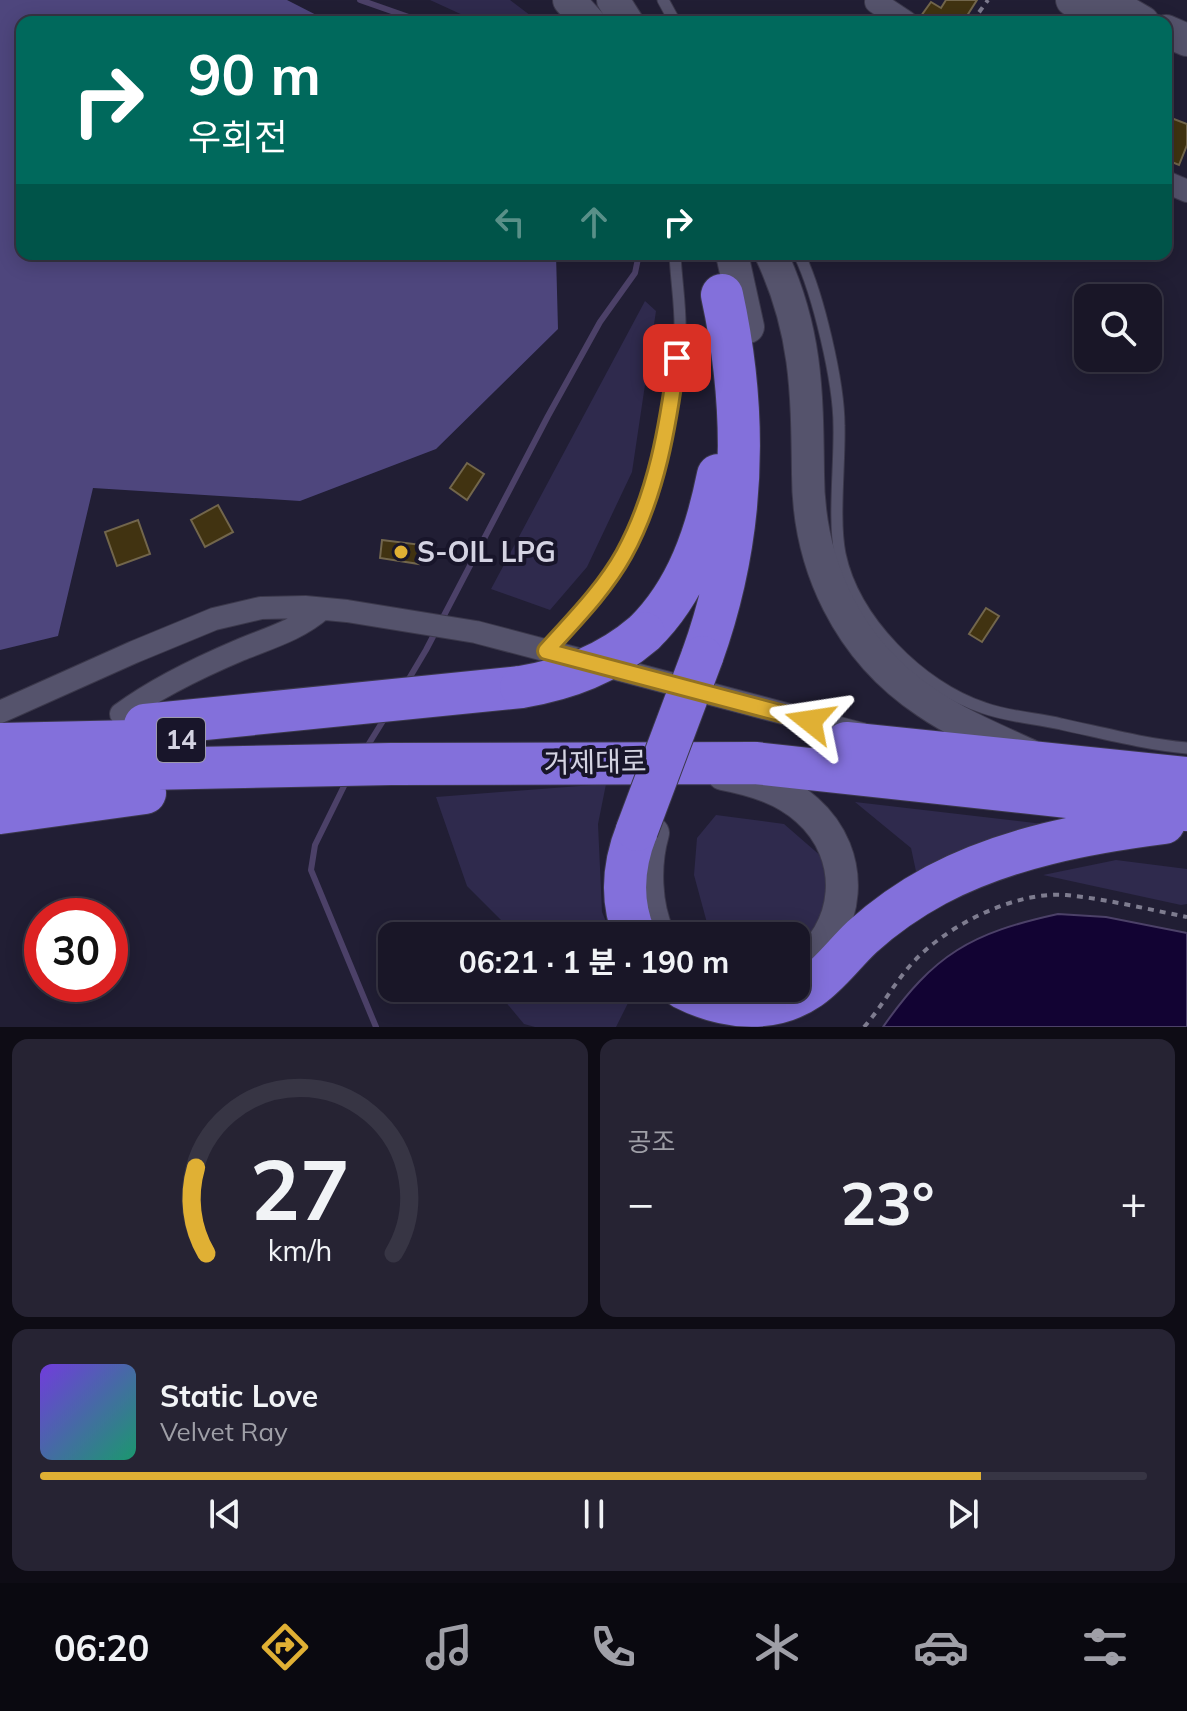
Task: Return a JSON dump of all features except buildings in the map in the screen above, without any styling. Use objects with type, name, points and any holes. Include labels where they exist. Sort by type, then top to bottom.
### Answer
[{"type":"highway","points":[[0,813],[229,782],[371,739],[521,687],[590,669],[620,652],[644,633],[680,587],[703,536],[712,507],[729,391],[722,295]]},
{"type":"highway","points":[[631,922],[625,890],[628,858],[645,831],[710,659],[728,571],[740,480],[740,426],[736,375],[722,295]]},
{"type":"highway","name":"거제대로","points":[[0,742],[606,734],[746,736],[1187,778]]},
{"type":"highway","name":"거제대로","points":[[0,772],[371,739],[649,761],[755,763],[1187,810]]},
{"type":"highway","points":[[810,988],[884,919],[938,884],[1029,848],[1093,833],[1187,821]]},
{"type":"highway","points":[[717,1002],[732,1005],[779,1002]]},
{"type":"street","points":[[569,0],[584,16]]},
{"type":"street","points":[[1072,0],[1096,16]]},
{"type":"street","points":[[1105,0],[1133,16]]},
{"type":"street","points":[[876,2],[897,16]]},
{"type":"street","points":[[714,260],[722,295]]},
{"type":"street","points":[[710,659],[747,547],[758,458],[751,346],[733,260]]},
{"type":"street","points":[[773,260],[789,301],[803,360],[809,416],[808,497],[813,528],[830,589],[842,613],[871,654],[908,690],[957,721],[1046,764]]},
{"type":"street","points":[[0,712],[214,619],[261,608],[322,609],[464,631],[929,752]]},
{"type":"street","points":[[121,714],[140,700],[236,652],[305,624],[322,609]]},
{"type":"street","points":[[649,761],[736,776],[764,785],[803,806],[822,827],[831,843],[839,871],[841,899],[839,915],[827,940],[810,958]]},
{"type":"street","points":[[645,831],[649,895],[654,922]]},
{"type":"lane","points":[[546,651],[585,608],[623,555],[652,490],[670,410],[680,332],[675,260]]},
{"type":"lane","points":[[801,260],[820,317],[839,420],[840,553],[849,582],[886,641],[931,681],[958,698],[985,709],[1152,744],[1187,748]]},
{"type":"path","points":[[864,1027],[909,966],[939,939],[969,920],[1010,902],[1063,895],[1187,917]]},
{"type":"shaded area","points":[[0,0],[287,0],[318,16],[16,16],[16,260],[556,260],[558,329],[436,449],[300,501],[93,488],[58,636],[0,650]]},
{"type":"shaded area","points":[[430,0],[510,0],[531,16],[465,16]]},
{"type":"shaded area","points":[[645,301],[656,311],[632,472],[587,567],[550,610],[491,589]]},
{"type":"shaded area","points":[[606,784],[598,824],[602,912],[606,922],[503,922],[467,886],[436,797]]},
{"type":"shaded area","points":[[855,802],[1043,824],[920,890],[911,848]]},
{"type":"shaded area","points":[[716,815],[784,824],[822,857],[836,907],[819,936],[810,941],[810,922],[707,922],[694,875],[697,838]]},
{"type":"shaded area","points":[[1116,860],[1187,869],[1187,904],[1043,875]]},
{"type":"shaded area","points":[[1058,914],[1106,917],[1187,933],[1187,1027],[883,1027],[920,981],[957,950],[1001,929]]},
{"type":"shaded area","points":[[506,1002],[628,1002],[616,1027],[535,1027],[524,1024]]},
{"type":"waterway","points":[[360,0],[406,16]]},
{"type":"waterway","points":[[407,682],[548,416],[600,322],[635,273],[638,260]]},
{"type":"waterway","points":[[365,750],[386,716]]},
{"type":"waterway","points":[[347,780],[315,845],[311,870],[376,1027]]},
{"type":"place","name":"S-OIL LPG","points":[[401,552]]},
{"type":"route","points":[[677,358],[670,410],[652,490],[643,512],[623,555],[585,608],[546,651],[810,721]]}]
